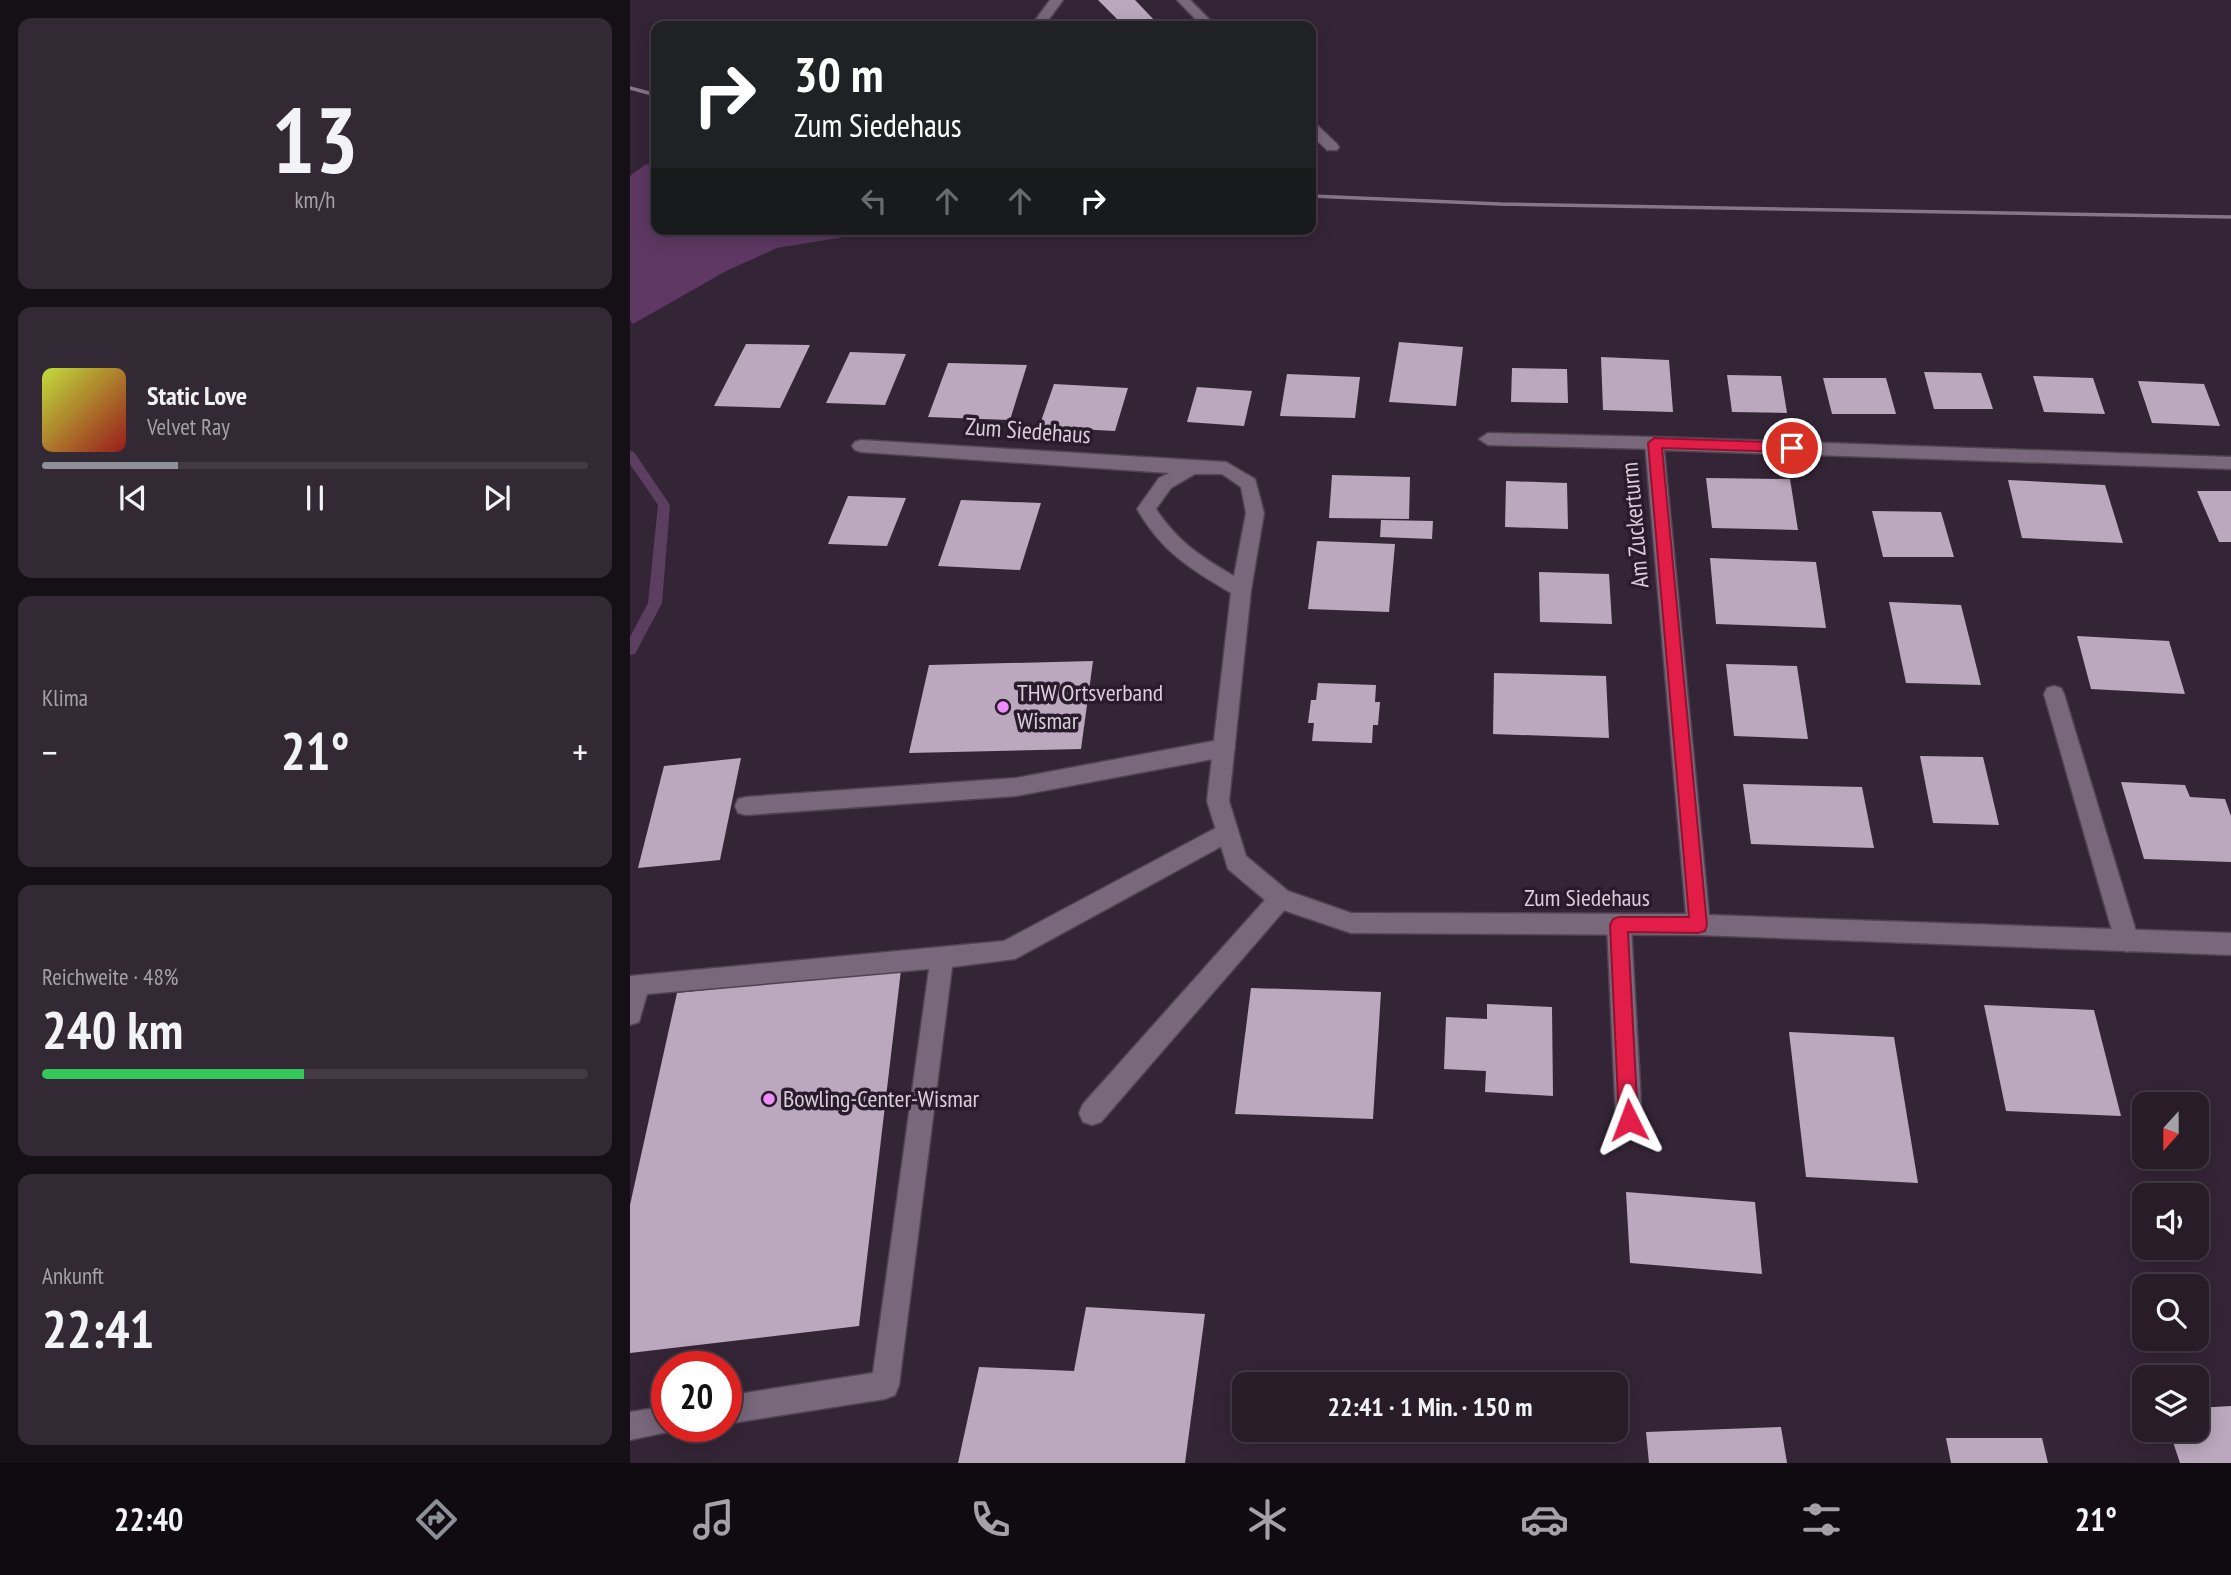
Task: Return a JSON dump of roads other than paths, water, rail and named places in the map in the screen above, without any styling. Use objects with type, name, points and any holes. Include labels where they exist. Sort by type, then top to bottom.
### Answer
[{"type":"street","points":[[1041,21],[1057,0]]},
{"type":"street","points":[[1183,0],[1204,21]]},
{"type":"street","points":[[1316,132],[1332,148]]},
{"type":"street","points":[[1488,439],[1654,443]]},
{"type":"street","name":"Am Zuckerturm","points":[[1698,925],[1654,443],[2231,463]]},
{"type":"street","name":"Zum Siedehaus","points":[[861,446],[1226,468],[1249,485],[1255,513],[1241,590],[1218,801],[1236,862],[1280,899],[1350,923],[1698,925],[2231,944]]},
{"type":"street","points":[[1192,468],[1166,483],[1146,509],[1166,539],[1199,565],[1241,590]]},
{"type":"street","points":[[2054,694],[2127,941]]},
{"type":"street","points":[[746,806],[1016,787],[1224,748]]},
{"type":"street","points":[[630,1014],[637,984],[1007,951],[1227,832]]},
{"type":"street","points":[[1092,1113],[1280,899]]},
{"type":"street","points":[[1619,925],[1629,1120]]},
{"type":"street","points":[[742,1407],[885,1385],[942,956]]},
{"type":"street","points":[[630,1426],[651,1423]]},
{"type":"waterway","points":[[630,455],[664,505],[655,603],[630,650]]},
{"type":"railway","points":[[630,88],[651,94]]},
{"type":"railway","points":[[1316,196],[1500,204],[2231,217]]},
{"type":"place","name":"THW Ortsverband Wismar","points":[[1003,707]]},
{"type":"place","name":"Bowling-Center-Wismar","points":[[769,1099]]}]
